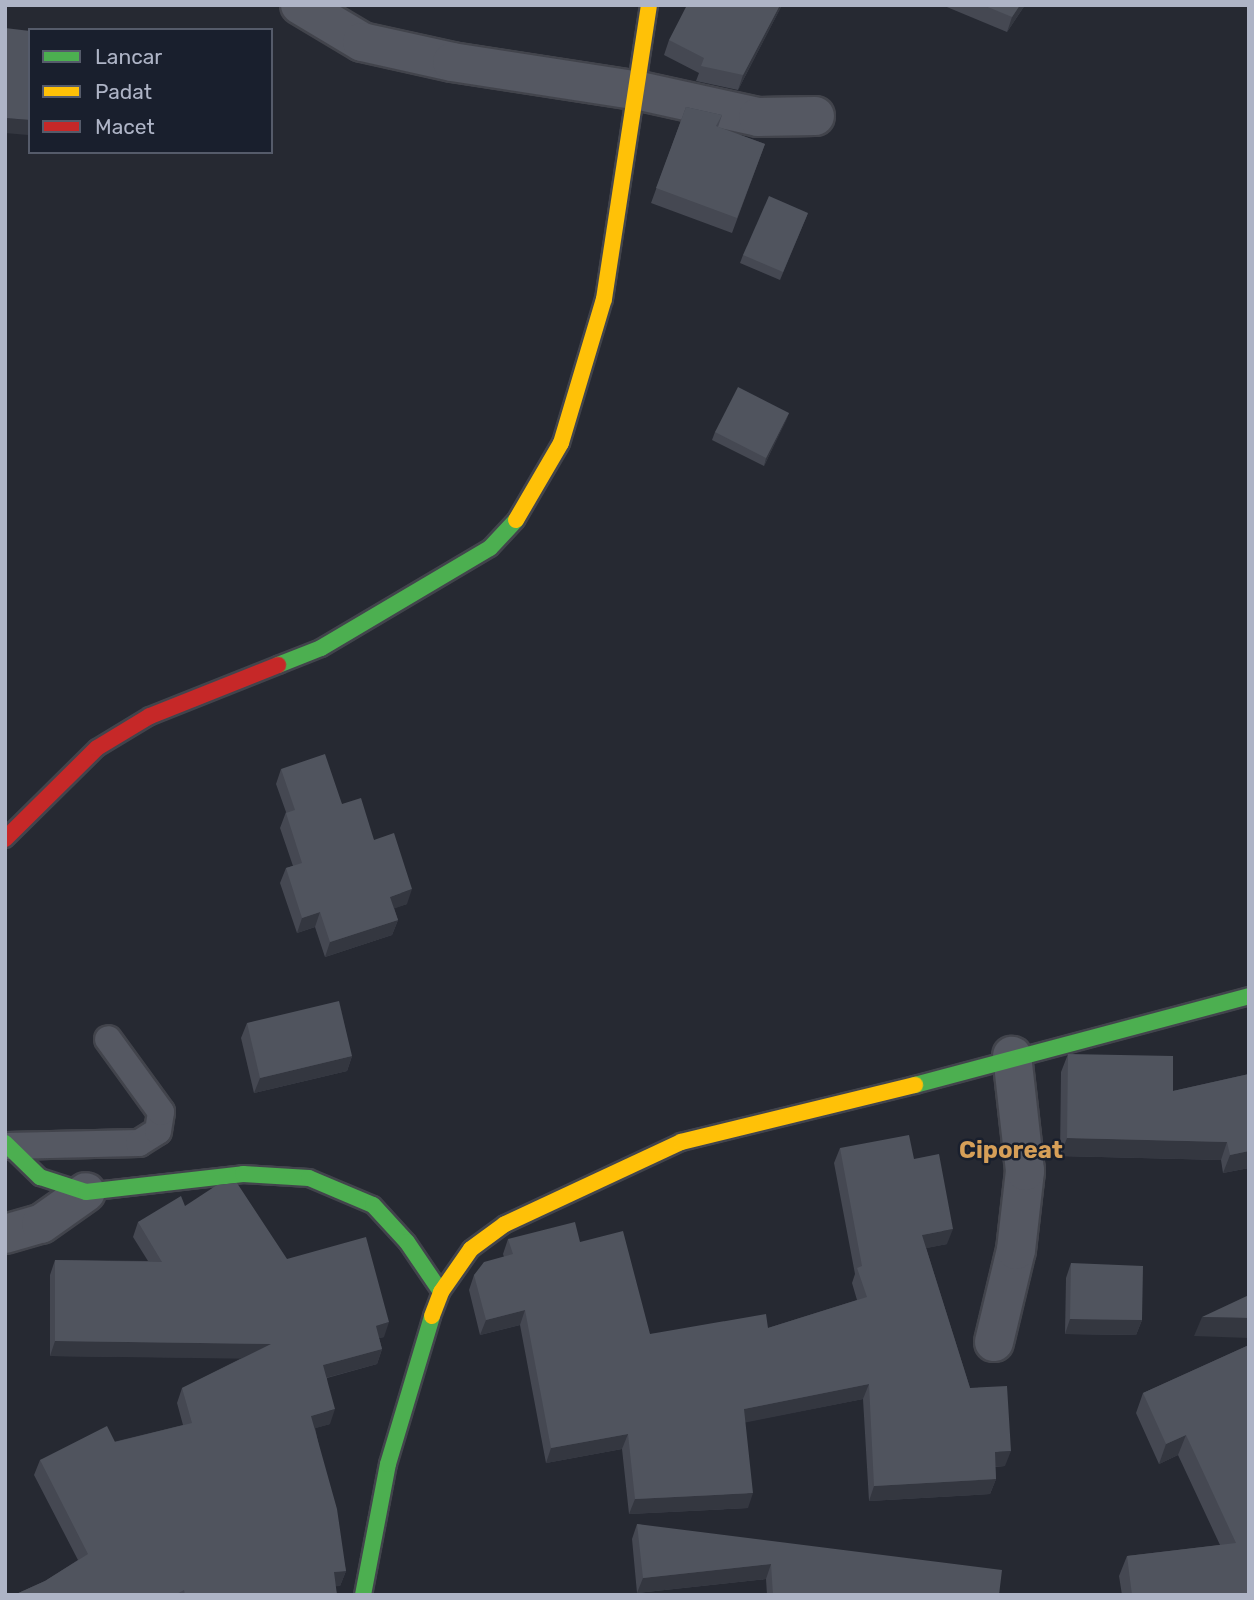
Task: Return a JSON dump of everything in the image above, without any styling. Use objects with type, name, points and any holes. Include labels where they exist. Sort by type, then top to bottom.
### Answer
[{"type":"street","points":[[300,5],[362,42],[452,62],[640,91],[758,117],[814,116]]},
{"type":"street","points":[[5,839],[108,742],[150,716],[321,648],[490,548],[516,519],[561,443],[604,299],[640,91],[649,5]]},
{"type":"street","points":[[363,1595],[388,1464],[418,1353],[441,1293],[471,1249],[505,1224],[681,1142],[827,1108],[1012,1056],[1249,996]]},
{"type":"street","points":[[994,1342],[1016,1250],[1025,1171],[1012,1056]]},
{"type":"street","points":[[6,1145],[40,1177],[86,1192],[243,1174],[309,1178],[373,1205],[407,1241],[441,1293]]},
{"type":"street","points":[[5,1234],[41,1224],[86,1192]]},
{"type":"lane","points":[[6,1145],[139,1143],[158,1130],[161,1112],[108,1039]]},
{"type":"building","points":[[687,5],[780,5],[743,75],[701,66],[704,58],[669,40]]},
{"type":"building","points":[[983,5],[1020,5],[1012,17]]},
{"type":"building","points":[[5,28],[28,31],[28,120],[5,118]]},
{"type":"building","points":[[686,107],[722,115],[716,126],[765,144],[737,218],[656,188]]},
{"type":"building","points":[[769,196],[808,213],[783,272],[743,255]]},
{"type":"building","points":[[738,387],[789,413],[766,458],[715,432]]},
{"type":"building","points":[[325,754],[342,804],[361,798],[374,840],[394,833],[412,889],[390,897],[398,920],[330,942],[320,912],[302,918],[286,868],[302,863],[286,813],[295,810],[281,769]]},
{"type":"building","points":[[339,1001],[352,1056],[260,1078],[247,1023]]},
{"type":"building","points":[[1068,1054],[1173,1056],[1173,1091],[1249,1074],[1249,1151],[1230,1155],[1227,1142],[1067,1138]]},
{"type":"building","points":[[909,1135],[914,1159],[939,1154],[953,1229],[922,1235],[970,1388],[1007,1386],[1011,1451],[995,1452],[996,1479],[874,1486],[869,1384],[744,1409],[753,1493],[635,1499],[628,1434],[551,1448],[525,1310],[486,1320],[474,1275],[484,1262],[513,1254],[508,1239],[575,1222],[580,1242],[623,1231],[650,1334],[766,1314],[768,1328],[867,1297],[857,1268],[862,1266],[840,1148]]},
{"type":"building","points":[[237,1183],[287,1259],[366,1237],[389,1322],[376,1326],[382,1349],[323,1365],[335,1409],[311,1416],[337,1509],[346,1571],[334,1572],[337,1595],[185,1595],[184,1590],[175,1595],[14,1595],[45,1581],[88,1554],[40,1460],[107,1426],[115,1442],[192,1423],[182,1388],[271,1344],[55,1341],[55,1260],[162,1262],[138,1222],[181,1196],[185,1206],[217,1185]]},
{"type":"building","points":[[1071,1263],[1143,1266],[1142,1320],[1070,1319]]},
{"type":"building","points":[[1249,1295],[1249,1318],[1202,1317]]},
{"type":"building","points":[[1249,1345],[1249,1595],[1132,1595],[1127,1556],[1236,1543],[1186,1435],[1166,1444],[1143,1393]]},
{"type":"building","points":[[637,1524],[1002,1570],[999,1595],[773,1595],[771,1564],[643,1578]]},
{"type":"traffic: fast","points":[[278,665],[321,648],[490,548],[516,520]]},
{"type":"traffic: fast","points":[[915,1085],[1249,996]]},
{"type":"traffic: fast","points":[[5,1143],[40,1177],[86,1192],[243,1174],[309,1178],[373,1205],[407,1242],[441,1292]]},
{"type":"traffic: fast","points":[[363,1595],[388,1464],[432,1316]]},
{"type":"traffic: slow","points":[[516,520],[561,443],[604,299],[649,5]]},
{"type":"traffic: slow","points":[[432,1316],[441,1292],[471,1249],[505,1224],[681,1142],[915,1085]]},
{"type":"traffic: jam","points":[[5,839],[97,748],[150,716],[278,665]]},
{"type":"district","name":"Ciporeat","points":[[1011,1151]]}]
